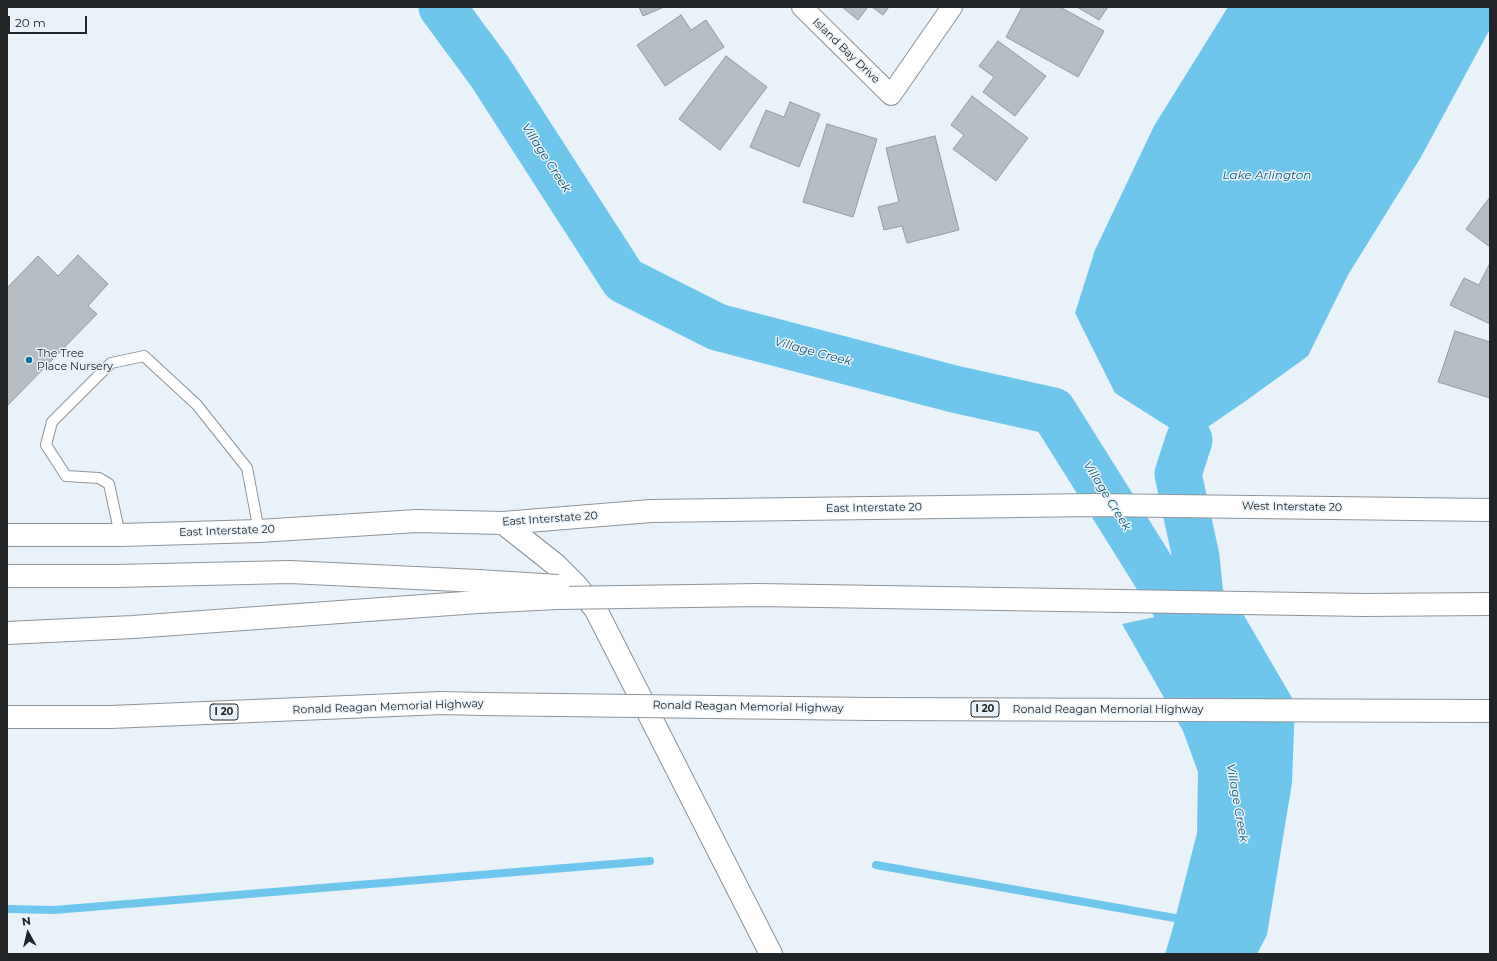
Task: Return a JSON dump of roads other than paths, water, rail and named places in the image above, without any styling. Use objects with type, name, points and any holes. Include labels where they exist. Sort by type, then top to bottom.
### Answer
[{"type":"main road","name":"East Interstate 20","points":[[7,535],[120,535],[258,531],[417,521],[503,523],[651,511],[1094,505]]},
{"type":"main road","name":"West Interstate 20","points":[[1094,505],[1490,510]]},
{"type":"main road","points":[[503,523],[556,564],[576,585],[596,610],[771,954]]},
{"type":"main road","points":[[7,576],[116,576],[290,572],[478,581],[701,596]]},
{"type":"main road","points":[[7,633],[133,627],[478,602],[557,598],[759,595],[1364,605],[1490,604]]},
{"type":"main road","name":"Ronald Reagan Memorial Highway","points":[[7,716],[111,717],[442,703],[869,709],[1490,711]]},
{"type":"street","name":"Island Bay Drive","points":[[802,7],[891,95],[952,7]]},
{"type":"lane","points":[[120,535],[109,484],[99,478],[66,476],[46,445],[52,422],[111,363],[144,356],[197,405],[247,468],[258,531]]},
{"type":"water","name":"Lake Arlington","points":[[1228,7],[1490,7],[1490,29],[1421,157],[1348,275],[1308,356],[1189,440],[1115,393],[1075,313],[1095,250],[1154,126]]},
{"type":"water","points":[[1235,600],[1295,703],[1292,783],[1267,935],[1257,954],[1165,954],[1197,833],[1198,772],[1183,731],[1122,624]]},
{"type":"waterway","name":"Village Creek","points":[[442,7],[490,72],[624,280],[717,327],[954,389],[1053,411],[1179,612],[1201,644]]},
{"type":"waterway","name":"Village Creek","points":[[1189,440],[1178,474],[1196,557],[1205,645]]},
{"type":"waterway","points":[[7,909],[54,910],[650,861]]},
{"type":"waterway","points":[[876,865],[1186,920]]},
{"type":"place","name":"The Tree Place Nursery","points":[[29,360]]}]
